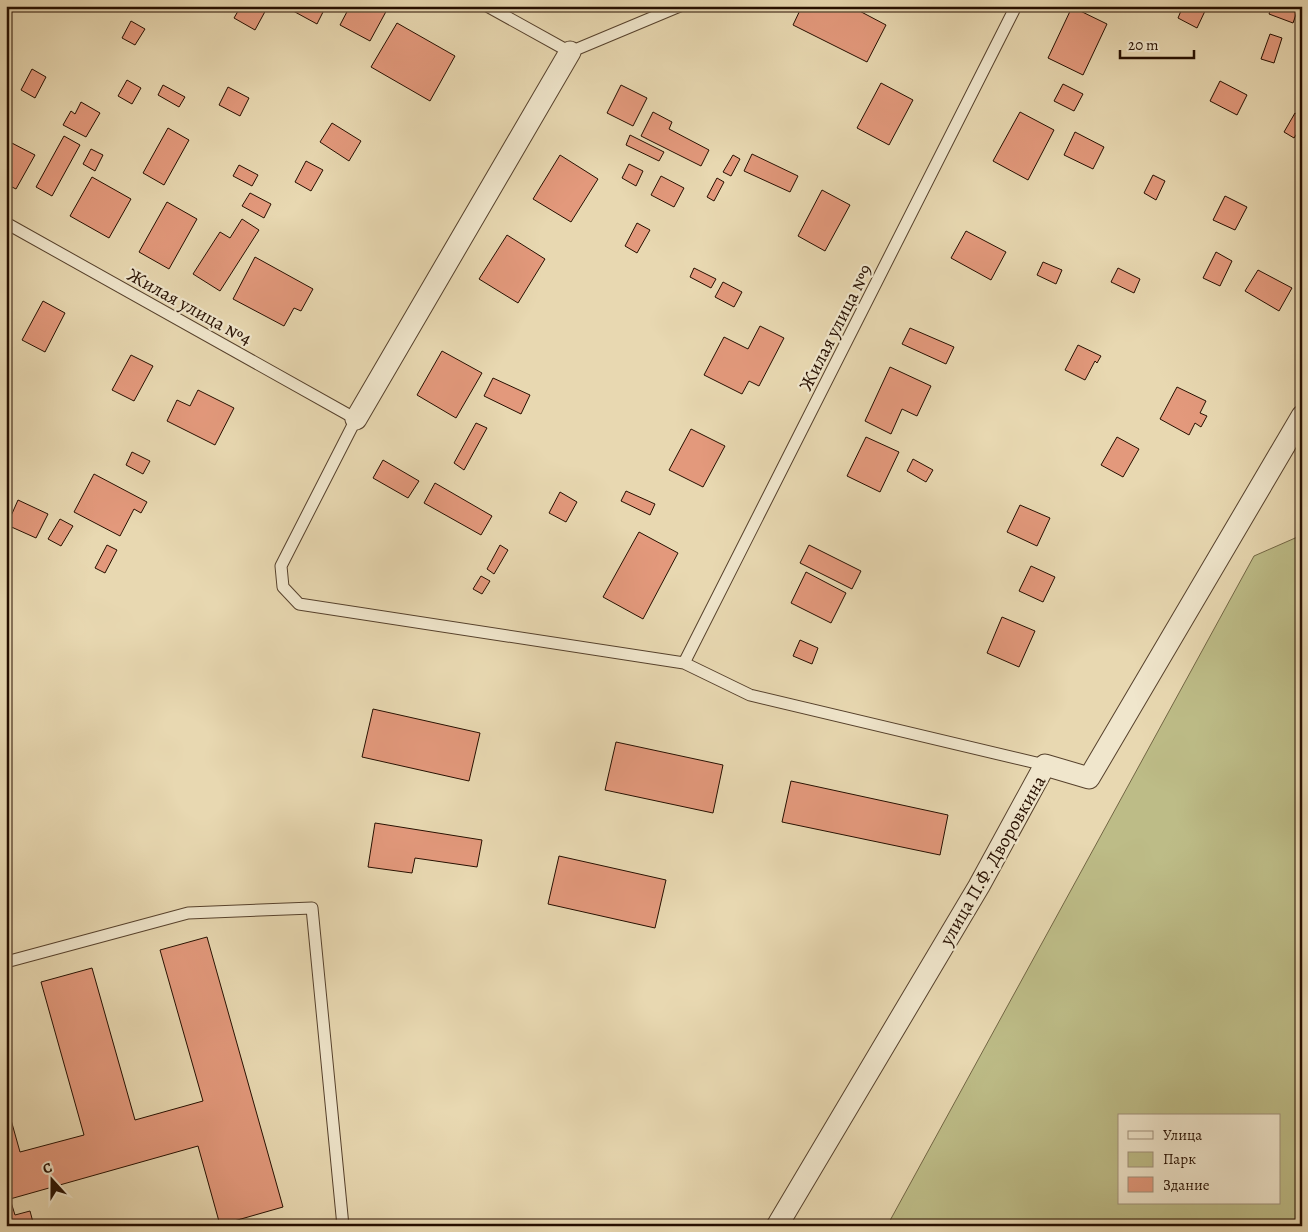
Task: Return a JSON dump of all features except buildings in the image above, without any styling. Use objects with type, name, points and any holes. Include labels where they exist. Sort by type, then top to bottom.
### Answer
[{"type":"street","points":[[356,419],[570,52]]},
{"type":"street","name":"улица П.Ф. Дворовкина","points":[[777,1226],[979,886],[1045,765],[1089,778],[1302,416]]},
{"type":"lane","points":[[486,6],[570,52],[680,6]]},
{"type":"lane","name":"Жилая улица №9","points":[[684,663],[1016,6]]},
{"type":"lane","name":"Жилая улица №4","points":[[6,223],[356,419]]},
{"type":"lane","points":[[356,419],[281,566],[283,587],[299,604],[684,663],[750,695],[1045,765]]},
{"type":"lane","points":[[6,962],[188,913],[312,908],[343,1226]]},
{"type":"green space","points":[[1302,535],[1302,1226],[887,1226],[1254,556]]}]
